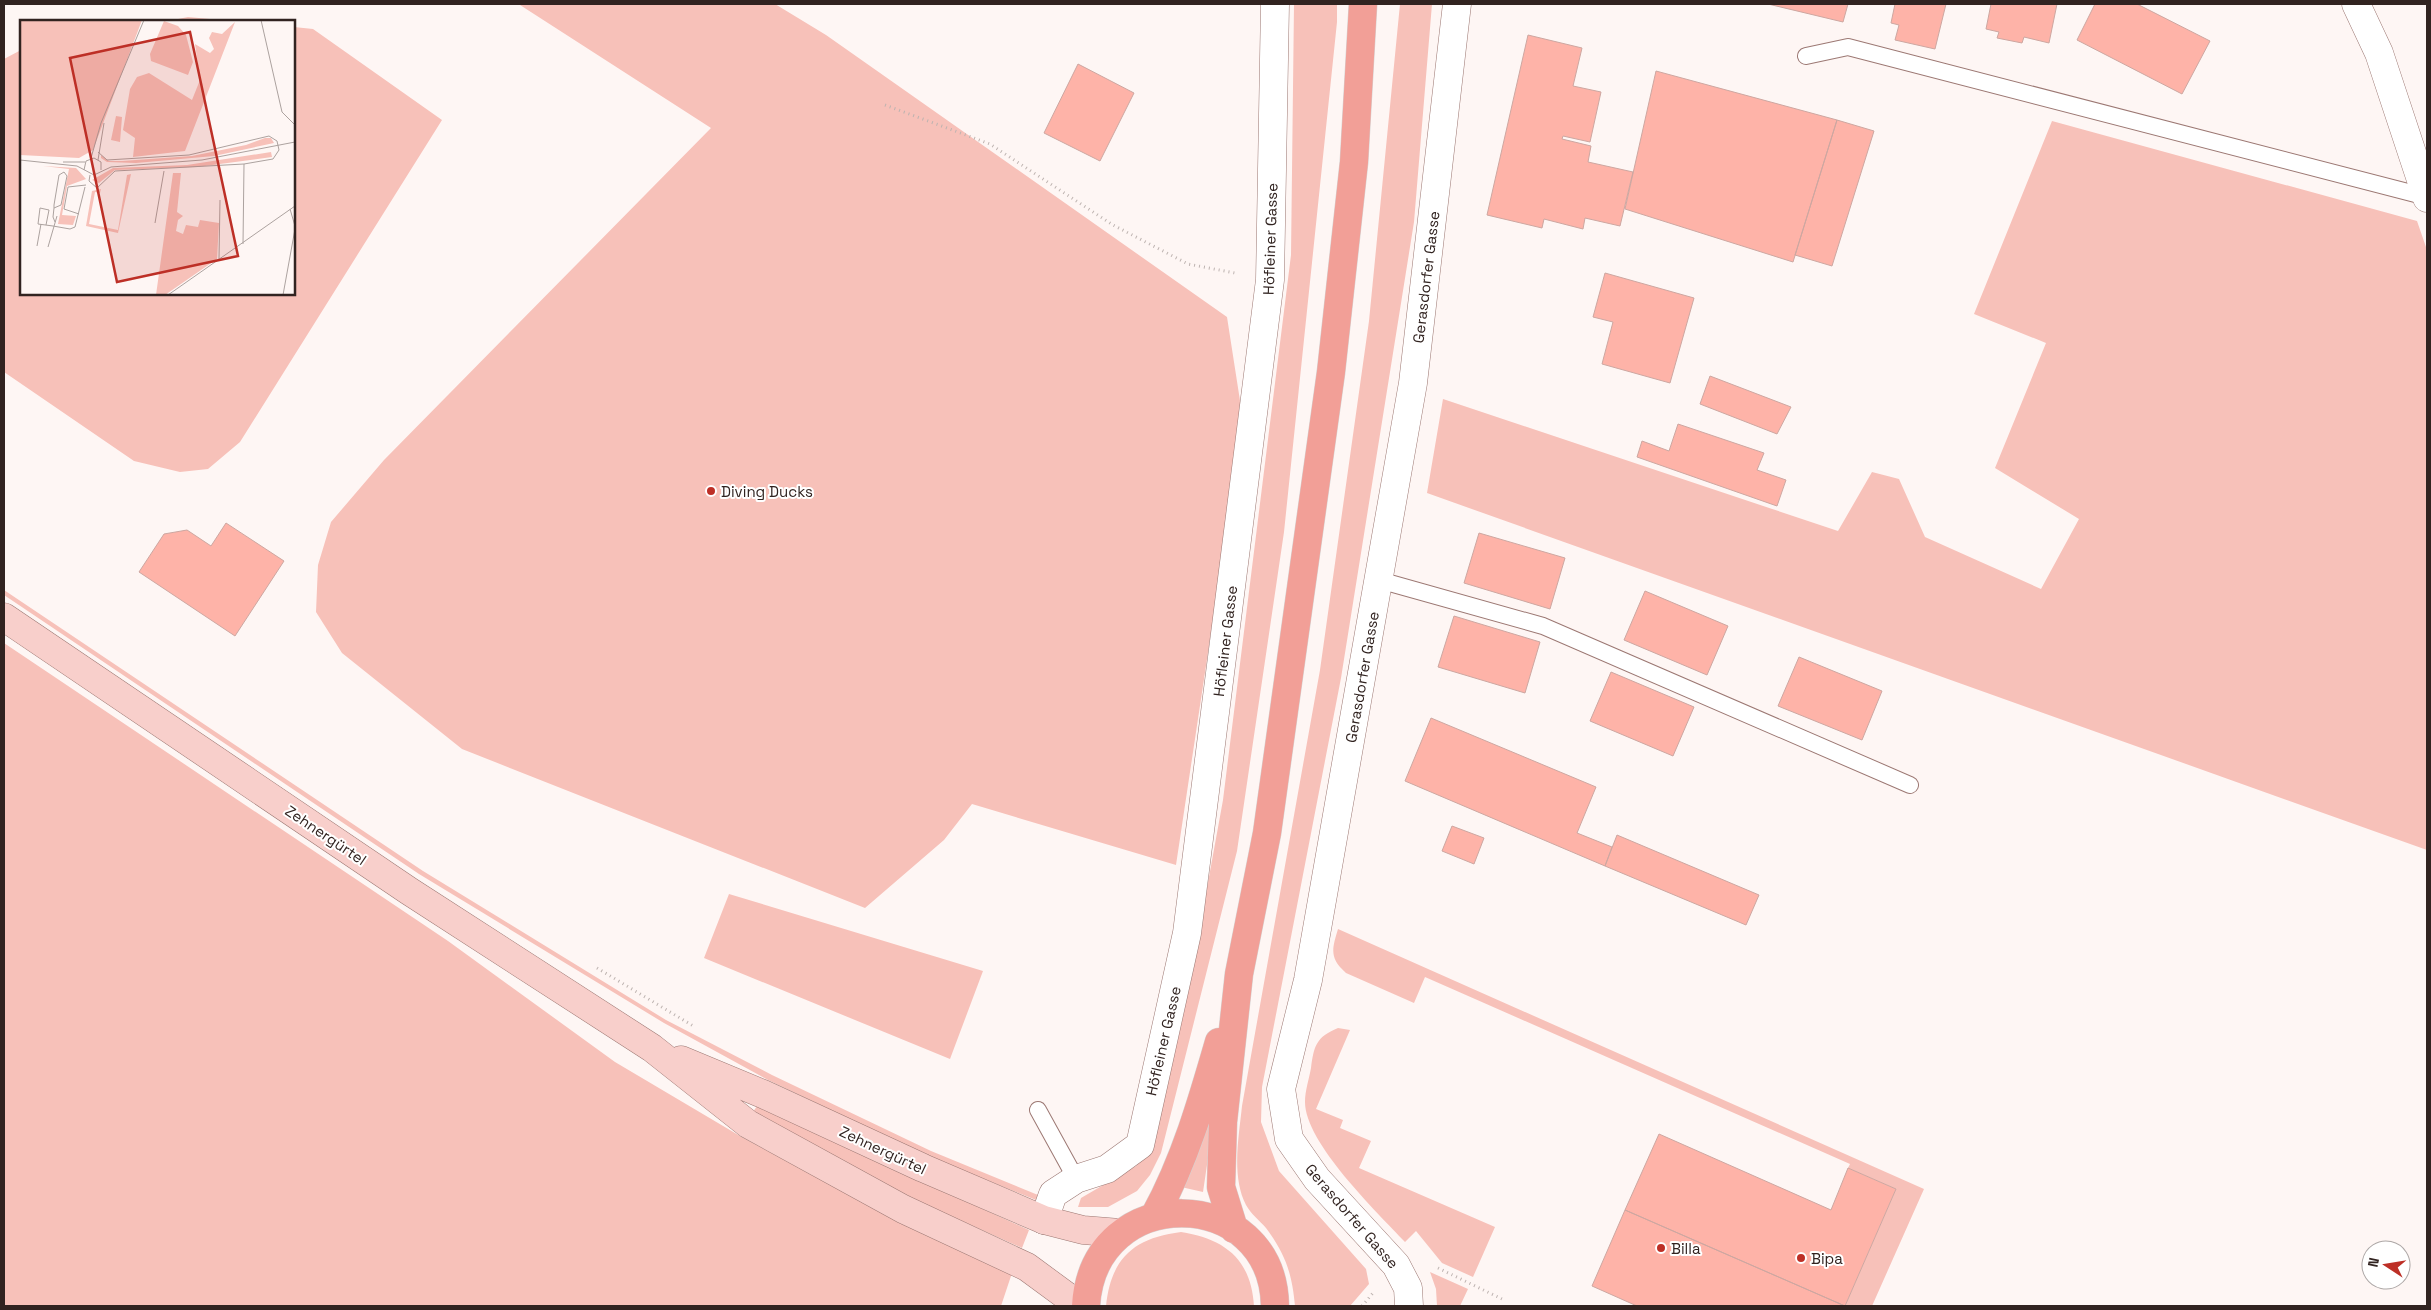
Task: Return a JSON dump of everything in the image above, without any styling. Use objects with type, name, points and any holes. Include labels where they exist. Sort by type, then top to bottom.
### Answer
[{"type":"main road","points":[[1234,1229],[1221,1187],[1223,1122],[1240,974],[1267,833],[1332,372],[1354,162],[1363,4]]},
{"type":"main road","name":"Zehnergürtel","points":[[4,617],[409,891],[652,1048],[748,1124],[904,1209],[1027,1267],[1080,1306]]},
{"type":"main road","points":[[1155,1215],[1174,1180],[1197,1116],[1240,974]]},
{"type":"main road","name":"Zehnergürtel","points":[[652,1048],[763,1094],[923,1168],[1044,1220],[1083,1230],[1120,1233]]},
{"type":"main road","points":[[1086,1306],[1090,1276],[1097,1260],[1120,1233],[1155,1215],[1188,1212],[1220,1221],[1250,1242],[1262,1258],[1270,1276],[1275,1306]]},
{"type":"street","name":"Höfleiner Gasse","points":[[1044,1220],[1053,1194],[1076,1178],[1107,1170],[1140,1146],[1188,933],[1270,280],[1275,4]]},
{"type":"street","name":"Gerasdorfer Gasse","points":[[1409,1306],[1408,1288],[1396,1265],[1317,1179],[1289,1139],[1281,1089],[1308,980],[1413,384],[1457,4]]},
{"type":"street","points":[[2356,4],[2379,54],[2427,197]]},
{"type":"lane","points":[[1806,56],[1848,47],[2427,197]]},
{"type":"lane","points":[[1379,580],[1543,626],[1910,786]]},
{"type":"lane","points":[[1038,1110],[1076,1178]]},
{"type":"path","points":[[885,105],[990,144],[1113,225],[1188,264],[1270,280]]},
{"type":"path","points":[[596,968],[697,1028]]},
{"type":"shaded area","name":"Diving Ducks","points":[[501,4],[775,4],[826,35],[1227,317],[1243,420],[1176,865],[972,804],[944,840],[865,908],[462,749],[342,653],[316,612],[318,565],[331,522],[384,460],[711,128],[520,5]]},
{"type":"shaded area","points":[[1294,4],[1337,4],[1337,22],[1284,532],[1237,851],[1161,1153],[1150,1175],[1137,1191],[1108,1207],[1078,1207],[1081,1198],[1136,1166],[1146,1152],[1188,992],[1223,800],[1291,255]]},
{"type":"shaded area","points":[[1400,4],[1432,4],[1414,222],[1341,678],[1262,1087],[1261,1122],[1279,1171],[1366,1269],[1369,1284],[1350,1306],[1295,1306],[1290,1274],[1279,1247],[1266,1228],[1248,1208],[1241,1194],[1237,1169],[1238,1143],[1242,1106],[1320,670],[1369,321]]},
{"type":"shaded area","points":[[188,17],[221,20],[173,20]]},
{"type":"shaded area","points":[[295,27],[313,29],[442,120],[240,442],[208,469],[180,472],[134,461],[4,372],[4,59],[20,51],[20,295],[295,295]]},
{"type":"shaded area","points":[[2052,121],[2417,221],[2427,250],[2427,850],[1427,493],[1443,399],[1838,531],[1872,472],[1899,479],[1925,537],[2041,589],[2079,519],[1995,468],[2046,343],[1974,314]]},
{"type":"shaded area","points":[[4,590],[423,871],[666,1020],[772,1075],[931,1151],[1038,1195],[1036,1200],[927,1156],[768,1080],[664,1023],[419,874],[4,595]]},
{"type":"shaded area","points":[[4,643],[448,941],[615,1062],[740,1136],[895,1219],[1012,1273],[1001,1306],[4,1306]]},
{"type":"shaded area","points":[[729,894],[983,971],[950,1059],[704,958]]},
{"type":"shaded area","points":[[1338,929],[1924,1189],[1872,1306],[1845,1306],[1896,1189],[1848,1168],[1850,1164],[1425,977],[1414,1003],[1346,973],[1337,963],[1333,953]]},
{"type":"shaded area","points":[[1338,1028],[1350,1030],[1316,1109],[1343,1120],[1340,1128],[1371,1141],[1359,1168],[1495,1227],[1473,1277],[1442,1263],[1416,1231],[1405,1242],[1344,1176],[1317,1137],[1308,1119],[1305,1102],[1306,1089],[1317,1043],[1325,1035]]},
{"type":"shaded area","points":[[1219,1084],[1203,1192],[1181,1187]]},
{"type":"shaded area","points":[[757,1106],[1029,1230],[1022,1248],[906,1196],[753,1112]]},
{"type":"shaded area","points":[[1181,1232],[1211,1240],[1233,1254],[1248,1276],[1254,1306],[1106,1306],[1113,1275],[1128,1253],[1150,1239]]},
{"type":"shaded area","points":[[1430,1272],[1468,1289],[1460,1306],[1437,1306],[1436,1289]]},
{"type":"building","points":[[1768,4],[1848,4],[1843,22]]},
{"type":"building","points":[[1895,4],[1946,4],[1935,49],[1895,40],[1899,25],[1891,23]]},
{"type":"building","points":[[1991,4],[2057,4],[2049,43],[2024,37],[2022,43],[1997,38],[1999,32],[1986,29]]},
{"type":"building","points":[[2095,4],[2137,4],[2210,41],[2182,94],[2077,40]]},
{"type":"building","points":[[1528,35],[1582,48],[1573,86],[1601,92],[1590,142],[1563,136],[1562,139],[1591,146],[1588,162],[1633,172],[1620,226],[1585,218],[1583,229],[1544,219],[1542,228],[1487,215]]},
{"type":"building","points":[[1078,64],[1134,93],[1100,161],[1044,133]]},
{"type":"building","points":[[1656,71],[1837,120],[1793,262],[1625,209]]},
{"type":"building","points":[[1837,120],[1874,131],[1832,266],[1795,255]]},
{"type":"building","points":[[1605,273],[1694,298],[1670,383],[1602,364],[1613,322],[1593,317]]},
{"type":"building","points":[[1710,376],[1791,407],[1777,434],[1700,404]]},
{"type":"building","points":[[1678,424],[1764,453],[1757,470],[1786,480],[1777,506],[1637,457],[1642,441],[1669,451]]},
{"type":"building","points":[[226,523],[284,561],[235,636],[139,572],[164,534],[187,530],[211,546]]},
{"type":"building","points":[[1479,533],[1565,558],[1550,609],[1464,583]]},
{"type":"building","points":[[1645,591],[1728,626],[1707,675],[1624,640]]},
{"type":"building","points":[[1454,616],[1540,642],[1525,693],[1438,667]]},
{"type":"building","points":[[1799,657],[1882,691],[1862,740],[1778,706]]},
{"type":"building","points":[[1611,672],[1694,707],[1673,756],[1590,721]]},
{"type":"building","points":[[1431,718],[1596,787],[1577,833],[1612,847],[1605,866],[1405,781]]},
{"type":"building","points":[[1452,826],[1484,838],[1474,864],[1442,851]]},
{"type":"building","points":[[1617,835],[1759,895],[1746,925],[1605,866]]},
{"type":"building","name":"Bipa","points":[[1659,1134],[1831,1210],[1848,1168],[1896,1189],[1845,1306],[1625,1210]]},
{"type":"building","name":"Billa","points":[[1625,1210],[1845,1306],[1637,1306],[1592,1286]]},
{"type":"place","name":"Diving Ducks","points":[[711,491]]},
{"type":"place","name":"Billa","points":[[1661,1248]]},
{"type":"place","name":"Bipa","points":[[1801,1258]]}]
